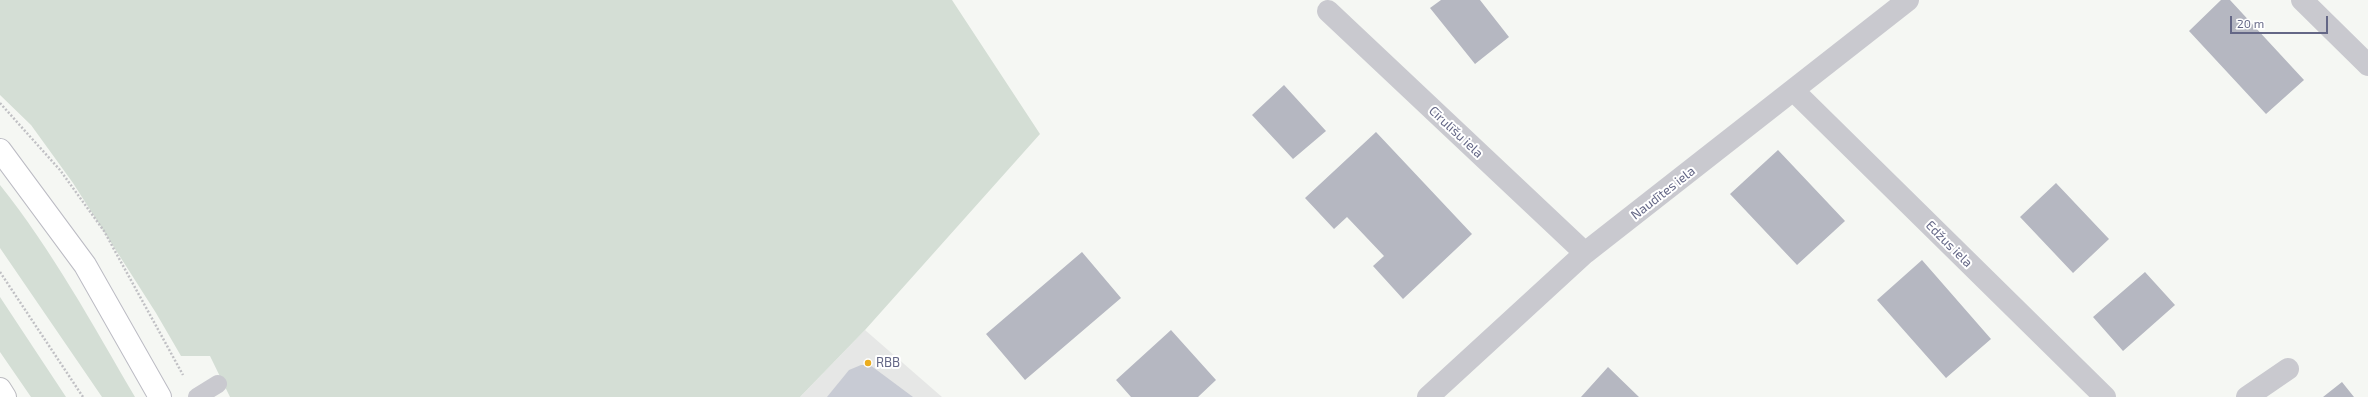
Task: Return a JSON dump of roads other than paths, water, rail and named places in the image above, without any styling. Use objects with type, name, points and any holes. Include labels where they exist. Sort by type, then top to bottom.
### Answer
[{"type":"main road","points":[[0,150],[85,265],[160,397]]},
{"type":"main road","points":[[0,389],[5,397]]},
{"type":"street","name":"Naudītes iela","points":[[1428,397],[1585,253],[1794,91],[1908,0]]},
{"type":"street","points":[[2302,0],[2368,65]]},
{"type":"street","name":"Cīrulīšu iela","points":[[1328,11],[1585,253]]},
{"type":"street","name":"Edžus iela","points":[[1794,91],[2105,397]]},
{"type":"street","points":[[2247,397],[2288,369]]},
{"type":"lane","points":[[197,397],[218,384]]},
{"type":"place","name":"RBB","points":[[868,363]]}]
